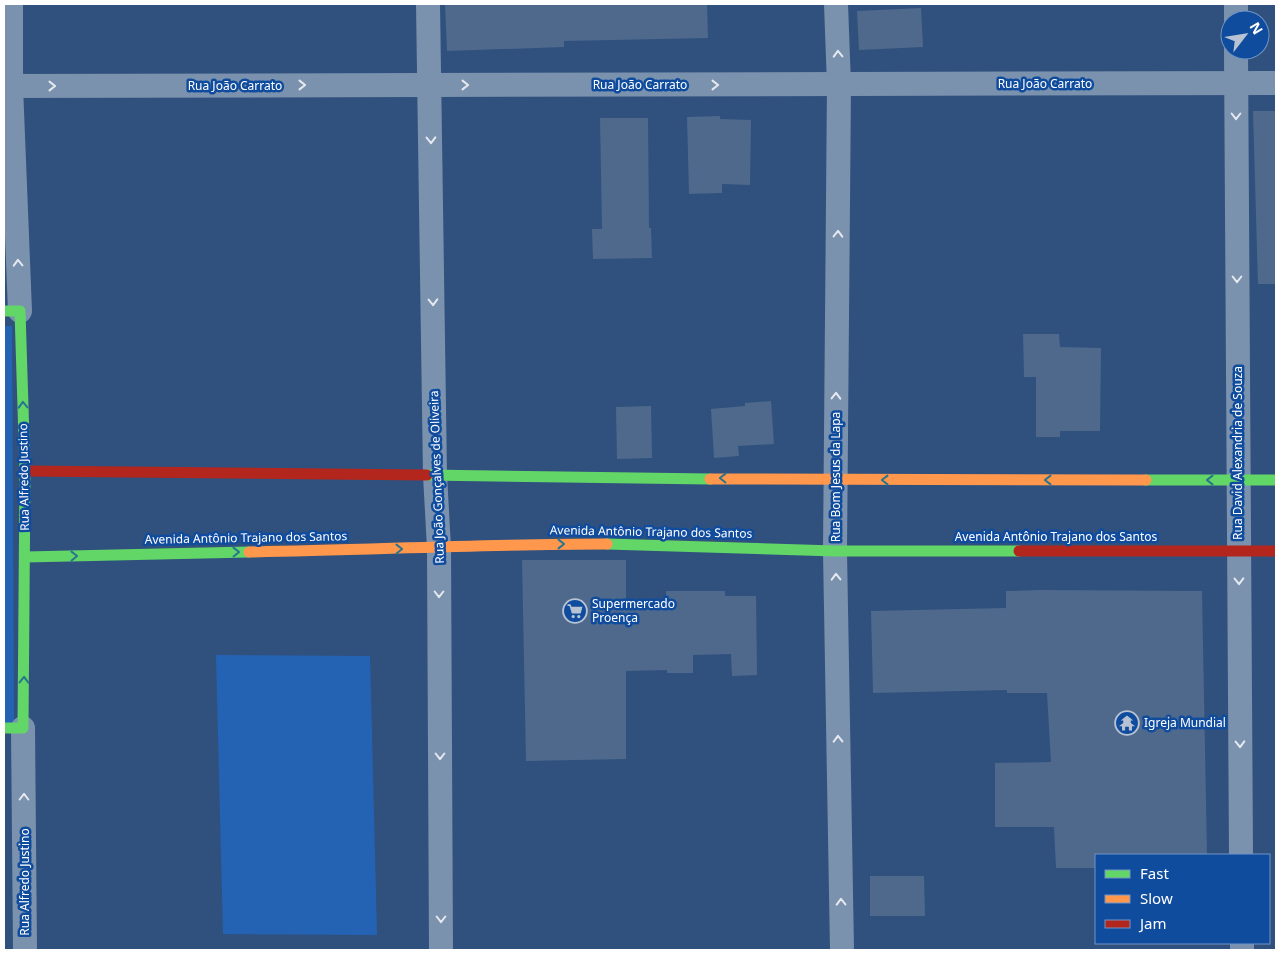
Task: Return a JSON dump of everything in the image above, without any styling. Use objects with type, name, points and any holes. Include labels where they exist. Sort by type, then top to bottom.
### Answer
[{"type":"main road","name":"Rua Alfredo Justino","points":[[12,311],[25,471],[25,557],[14,728]]},
{"type":"main road","points":[[25,471],[835,480],[1276,480]]},
{"type":"main road","name":"Avenida Antônio Trajano dos Santos","points":[[25,557],[439,548],[524,544],[630,544],[836,550],[1276,551]]},
{"type":"street","name":"Rua Alfredo Justino","points":[[11,4],[8,86],[12,311]]},
{"type":"street","name":"Rua João Gonçalves de Oliveira","points":[[428,4],[435,475],[439,548],[441,950]]},
{"type":"street","name":"Rua Bom Jesus da Lapa","points":[[836,4],[839,85],[835,480],[842,950]]},
{"type":"street","name":"Rua David Alexandria de Souza","points":[[1236,60],[1241,854]]},
{"type":"street","name":"Rua João Carrato","points":[[8,86],[1276,83]]},
{"type":"street","name":"Rua Alfredo Justino","points":[[14,728],[25,950]]},
{"type":"shaded area","points":[[4,326],[12,326],[14,728],[4,728]]},
{"type":"shaded area","points":[[216,655],[370,656],[377,935],[223,934]]},
{"type":"building","points":[[445,4],[707,4],[708,38],[564,41],[564,47],[447,51]]},
{"type":"building","points":[[921,8],[923,47],[859,50],[857,11]]},
{"type":"building","points":[[1253,111],[1276,111],[1276,284],[1258,284]]},
{"type":"building","points":[[720,116],[720,119],[751,120],[750,185],[722,184],[722,193],[689,194],[687,117]]},
{"type":"building","points":[[600,118],[648,118],[649,228],[651,228],[652,258],[593,259],[592,229],[602,229]]},
{"type":"building","points":[[1023,334],[1059,334],[1060,347],[1101,348],[1100,431],[1060,431],[1060,437],[1036,437],[1036,377],[1024,377]]},
{"type":"building","points":[[771,401],[774,444],[738,446],[739,456],[714,458],[711,409],[745,406],[745,403]]},
{"type":"building","points":[[651,406],[652,458],[617,459],[616,407]]},
{"type":"building","name":"Supermercado Proença","points":[[522,560],[626,560],[626,608],[667,607],[666,591],[725,591],[725,596],[756,596],[757,675],[732,676],[731,654],[693,655],[693,673],[667,673],[667,670],[626,671],[626,759],[526,761]]},
{"type":"building","name":"Igreja Mundial","points":[[1006,591],[1202,591],[1207,854],[1095,854],[1095,868],[1056,868],[1054,827],[995,827],[995,763],[1051,762],[1047,693],[1007,693],[1007,690],[873,693],[871,611],[1006,608]]},
{"type":"building","points":[[870,876],[924,876],[925,916],[870,916]]},
{"type":"traffic: fast","points":[[4,311],[20,311],[25,471],[23,728],[4,728]]},
{"type":"traffic: fast","points":[[427,475],[710,479]]},
{"type":"traffic: fast","points":[[1146,480],[1276,480]]},
{"type":"traffic: fast","points":[[607,544],[835,551],[1019,551]]},
{"type":"traffic: fast","points":[[25,557],[249,552]]},
{"type":"traffic: slow","points":[[710,479],[1146,480]]},
{"type":"traffic: slow","points":[[249,552],[607,544]]},
{"type":"traffic: jam","points":[[25,471],[427,475]]},
{"type":"traffic: jam","points":[[1019,551],[1276,551]]},
{"type":"place","name":"Supermercado Proença","points":[[575,611]]},
{"type":"place","name":"Igreja Mundial","points":[[1127,723]]}]
